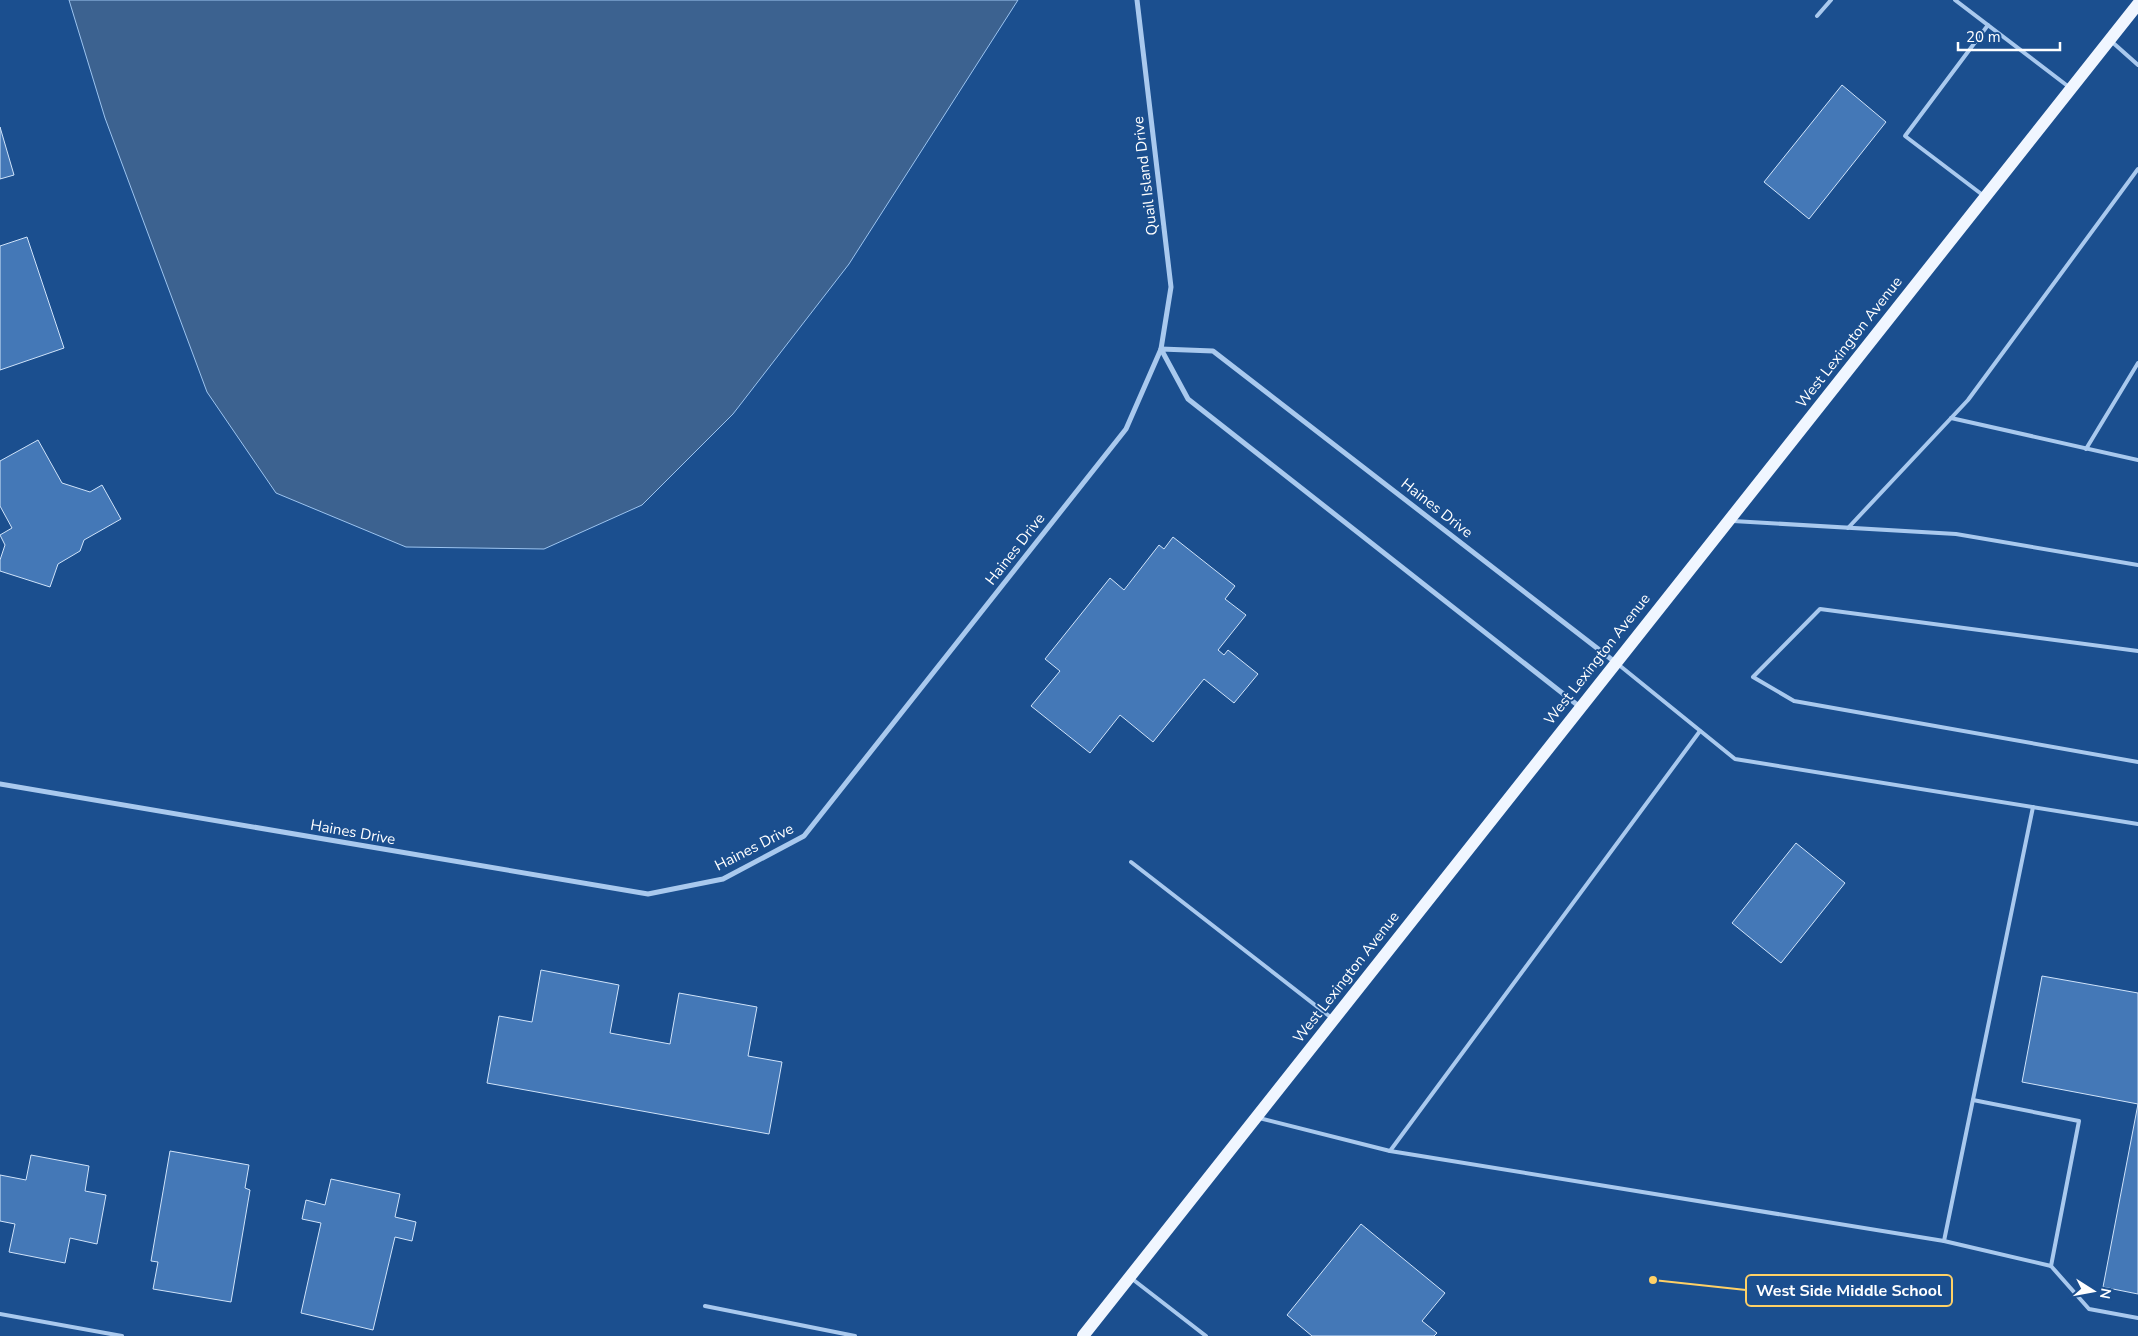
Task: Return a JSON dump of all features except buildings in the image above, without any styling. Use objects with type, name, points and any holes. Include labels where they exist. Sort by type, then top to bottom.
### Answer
[{"type":"main road","name":"West Lexington Avenue","points":[[1083,1336],[2138,4]]},
{"type":"street","name":"Quail Island Drive","points":[[1137,0],[1171,287],[1161,348]]},
{"type":"street","name":"Haines Drive","points":[[0,784],[648,894],[723,879],[804,836],[1126,430],[1161,348],[1213,351],[1615,662]]},
{"type":"street","points":[[1161,348],[1188,399],[1580,707]]},
{"type":"lane","points":[[1817,16],[1831,0]]},
{"type":"lane","points":[[1955,0],[2070,88]]},
{"type":"lane","points":[[1985,197],[1905,136],[1988,25]]},
{"type":"lane","points":[[2110,39],[2138,65]]},
{"type":"lane","points":[[1848,528],[1968,400],[2138,169]]},
{"type":"lane","points":[[2086,449],[2138,363]]},
{"type":"lane","points":[[1951,418],[2138,460]]},
{"type":"lane","points":[[1728,520],[1956,534],[2138,565]]},
{"type":"lane","points":[[2138,651],[1820,609],[1753,677],[1794,702],[2138,762]]},
{"type":"lane","points":[[1615,662],[1735,759],[2138,824]]},
{"type":"lane","points":[[1390,1152],[1700,731]]},
{"type":"lane","points":[[1944,1241],[2033,807]]},
{"type":"lane","points":[[1131,862],[1334,1019]]},
{"type":"lane","points":[[1973,1100],[2079,1120],[2051,1266]]},
{"type":"lane","points":[[1256,1118],[1390,1152],[1944,1241],[2051,1266],[2089,1309],[2138,1318]]},
{"type":"lane","points":[[1130,1277],[1206,1336]]},
{"type":"lane","points":[[705,1306],[856,1336]]},
{"type":"lane","points":[[0,1314],[122,1336]]},
{"type":"water","points":[[69,0],[1018,0],[849,264],[733,414],[642,505],[544,549],[406,547],[276,493],[207,392],[105,118]]},
{"type":"place","name":"West Side Middle School","points":[[1653,1280]]}]
